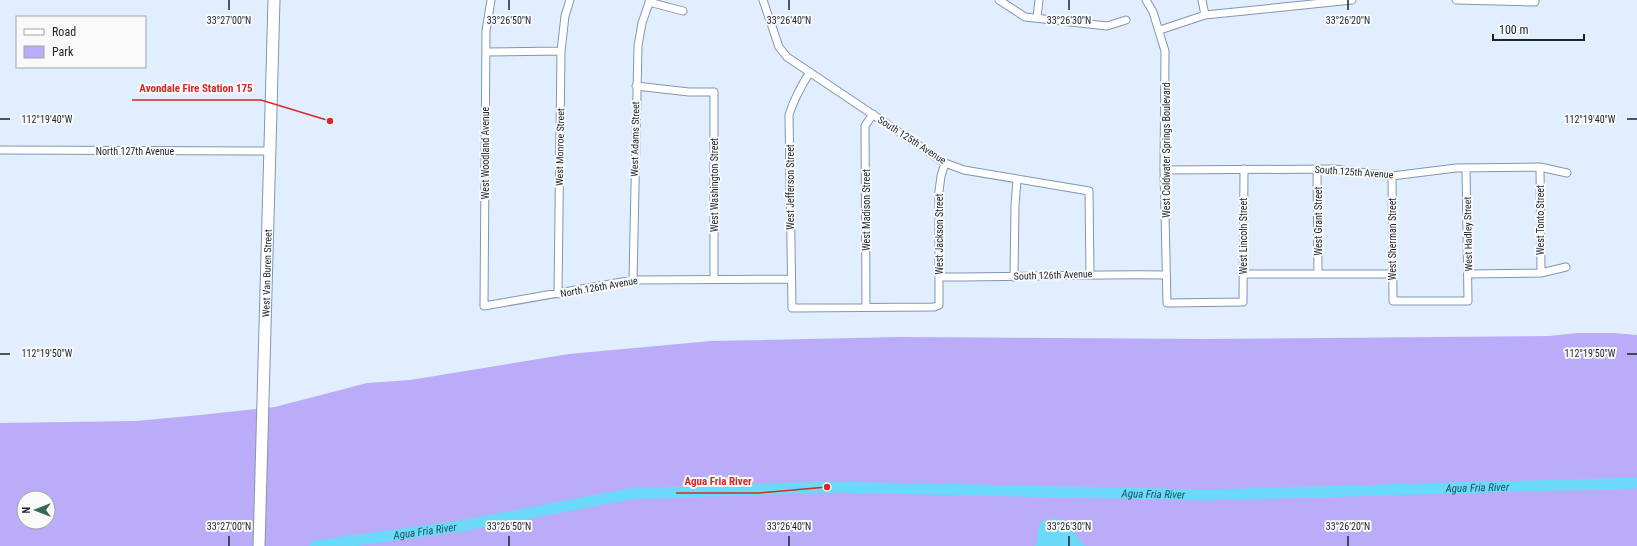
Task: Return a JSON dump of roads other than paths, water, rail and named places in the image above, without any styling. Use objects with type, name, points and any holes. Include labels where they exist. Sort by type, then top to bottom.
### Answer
[{"type":"main road","name":"West Van Buren Street","points":[[259,546],[274,0]]},
{"type":"street","name":"West Woodland Avenue","points":[[484,306],[486,30],[491,0]]},
{"type":"street","name":"West Monroe Street","points":[[558,294],[561,52],[565,16],[570,0]]},
{"type":"street","name":"South 125th Avenue","points":[[763,0],[779,47],[787,58],[946,163],[964,170],[1090,191],[1090,274]]},
{"type":"street","points":[[999,0],[1025,17],[1106,26],[1126,20]]},
{"type":"street","points":[[1038,18],[1039,0]]},
{"type":"street","name":"West Coldwater Springs Boulevard","points":[[1146,0],[1153,12],[1160,30],[1165,51],[1166,76],[1164,170],[1167,304]]},
{"type":"street","points":[[1202,0],[1206,15]]},
{"type":"street","points":[[1279,0],[1281,8]]},
{"type":"street","points":[[1160,30],[1206,15],[1352,0]]},
{"type":"street","points":[[1456,0],[1535,1]]},
{"type":"street","points":[[649,1],[683,11]]},
{"type":"street","name":"West Adams Street","points":[[633,280],[638,46],[642,23],[649,1]]},
{"type":"street","points":[[486,52],[561,52]]},
{"type":"street","name":"West Jefferson Street","points":[[810,72],[794,100],[790,115],[792,308],[866,307]]},
{"type":"street","name":"West Washington Street","points":[[636,86],[689,92],[714,92],[714,279]]},
{"type":"street","name":"West Madison Street","points":[[866,307],[865,126],[872,114]]},
{"type":"street","name":"North 127th Avenue","points":[[0,150],[270,151]]},
{"type":"street","name":"West Jackson Street","points":[[866,307],[938,305],[939,191],[940,176],[946,163]]},
{"type":"street","name":"South 125th Avenue","points":[[1164,170],[1334,169],[1392,176],[1466,168],[1540,166],[1567,173]]},
{"type":"street","name":"West Tonto Street","points":[[1540,166],[1541,273]]},
{"type":"street","name":"West Hadley Street","points":[[1466,168],[1469,274],[1468,301]]},
{"type":"street","name":"West Lincoln Street","points":[[1167,304],[1243,302],[1244,169]]},
{"type":"street","name":"West Grant Street","points":[[1317,169],[1318,274]]},
{"type":"street","name":"West Sherman Street","points":[[1392,176],[1393,301],[1468,301]]},
{"type":"street","points":[[1014,277],[1014,205],[1017,180]]},
{"type":"street","points":[[1469,274],[1541,273],[1566,267]]},
{"type":"street","name":"South 126th Avenue","points":[[939,277],[1014,277],[1090,274],[1166,275]]},
{"type":"street","points":[[1243,274],[1393,274]]},
{"type":"street","points":[[714,279],[791,279]]},
{"type":"street","name":"North 126th Avenue","points":[[484,306],[633,280],[714,279]]},
{"type":"water","points":[[1057,518],[1068,525],[1085,546],[1034,546],[1037,544],[1038,528],[1040,525],[1045,521]]},
{"type":"waterway","name":"Agua Fria River","points":[[315,546],[461,526],[629,494],[827,487],[1207,495],[1637,483]]},
{"type":"place","name":"Avondale Fire Station 175","points":[[330,121]]},
{"type":"place","name":"Agua Fria River","points":[[827,487]]}]
